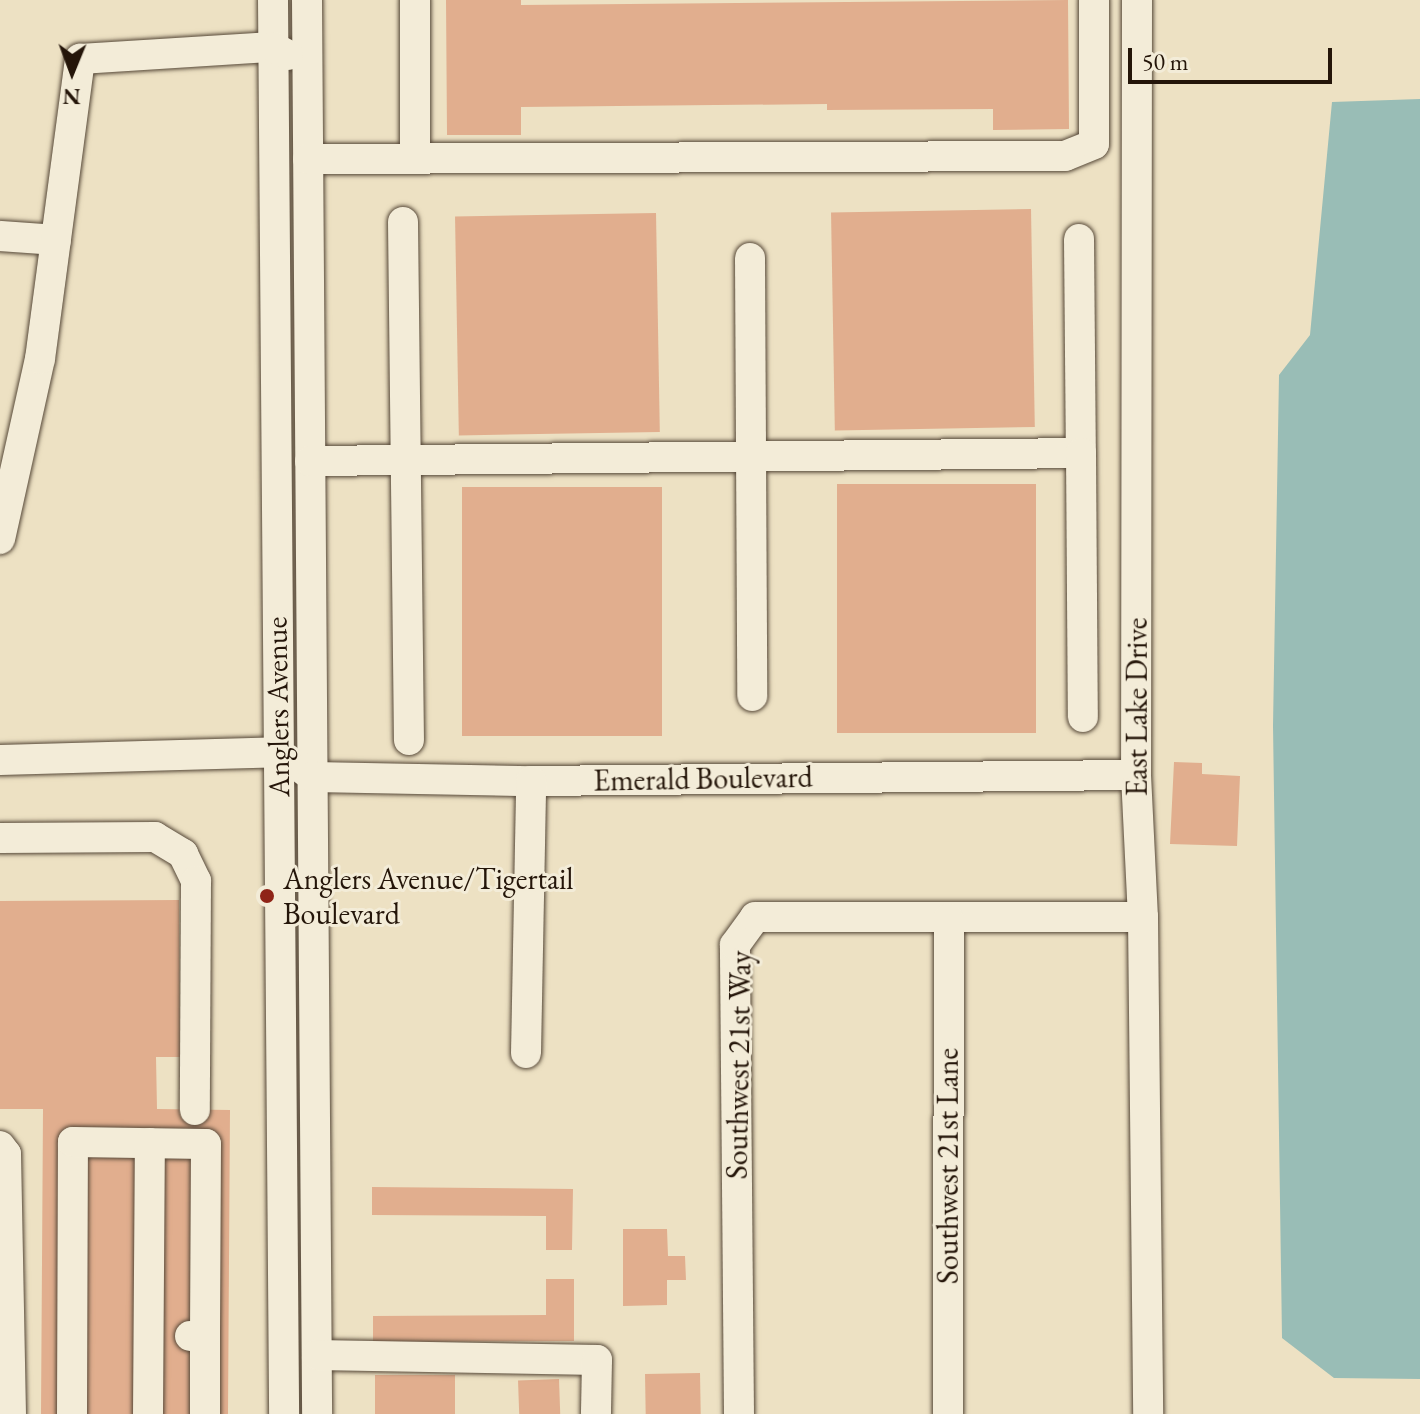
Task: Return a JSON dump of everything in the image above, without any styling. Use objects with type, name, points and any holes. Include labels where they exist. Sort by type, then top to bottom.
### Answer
[{"type":"street","name":"Anglers Avenue","points":[[273,0],[284,1414]]},
{"type":"street","name":"Anglers Avenue","points":[[307,0],[317,1414]]},
{"type":"street","points":[[415,0],[415,156]]},
{"type":"street","points":[[308,159],[415,156],[1065,156],[1094,144],[1094,0]]},
{"type":"street","name":"East Lake Drive","points":[[1137,0],[1136,775],[1143,917],[1148,1414]]},
{"type":"street","points":[[0,539],[40,359],[80,59],[273,47],[298,64],[307,95]]},
{"type":"street","points":[[403,222],[409,740]]},
{"type":"street","points":[[0,236],[56,240]]},
{"type":"street","points":[[1079,239],[1083,717]]},
{"type":"street","points":[[750,258],[748,457],[752,696]]},
{"type":"street","points":[[310,461],[1081,453]]},
{"type":"street","points":[[0,760],[279,752],[313,777]]},
{"type":"street","name":"Emerald Boulevard","points":[[313,777],[531,781],[1136,775]]},
{"type":"street","points":[[526,1053],[531,781]]},
{"type":"street","points":[[0,838],[155,837],[183,854],[196,881],[195,1110]]},
{"type":"street","name":"Southwest 21st Way","points":[[739,1414],[735,945],[755,917],[1143,917]]},
{"type":"street","name":"Southwest 21st Lane","points":[[948,1414],[949,919]]},
{"type":"street","points":[[72,1414],[73,1142],[206,1144],[198,1336],[205,1414]]},
{"type":"street","points":[[148,1414],[150,1143]]},
{"type":"street","points":[[0,1146],[6,1154],[11,1414]]},
{"type":"street","points":[[317,1355],[597,1360],[596,1414]]},
{"type":"water","points":[[1420,99],[1420,1379],[1334,1378],[1282,1338],[1273,726],[1279,375],[1310,335],[1332,102]]},
{"type":"building","points":[[446,0],[521,0],[521,5],[1068,0],[1069,129],[993,130],[993,109],[827,110],[827,104],[521,107],[521,135],[447,135]]},
{"type":"building","points":[[1031,209],[1035,427],[835,430],[831,212]]},
{"type":"building","points":[[656,213],[660,432],[459,435],[455,217]]},
{"type":"building","points":[[837,484],[1036,484],[1036,733],[837,733]]},
{"type":"building","points":[[462,487],[662,487],[662,736],[462,736]]},
{"type":"building","points":[[1174,762],[1202,763],[1202,774],[1240,776],[1237,846],[1170,844]]},
{"type":"building","points":[[179,900],[180,1057],[156,1057],[157,1109],[230,1110],[228,1414],[41,1414],[43,1109],[0,1109],[0,901]]},
{"type":"building","points":[[372,1187],[573,1189],[572,1250],[546,1250],[546,1216],[372,1215]]},
{"type":"building","points":[[623,1229],[667,1229],[668,1256],[685,1256],[686,1280],[667,1280],[667,1305],[623,1306]]},
{"type":"building","points":[[546,1279],[574,1279],[574,1341],[373,1342],[373,1316],[546,1315]]},
{"type":"building","points":[[700,1373],[701,1414],[646,1414],[645,1374]]},
{"type":"building","points":[[375,1375],[455,1375],[455,1414],[375,1414]]},
{"type":"building","points":[[559,1379],[560,1414],[519,1414],[518,1380]]},
{"type":"place","name":"Anglers Avenue/Tigertail Boulevard","points":[[267,896]]}]
